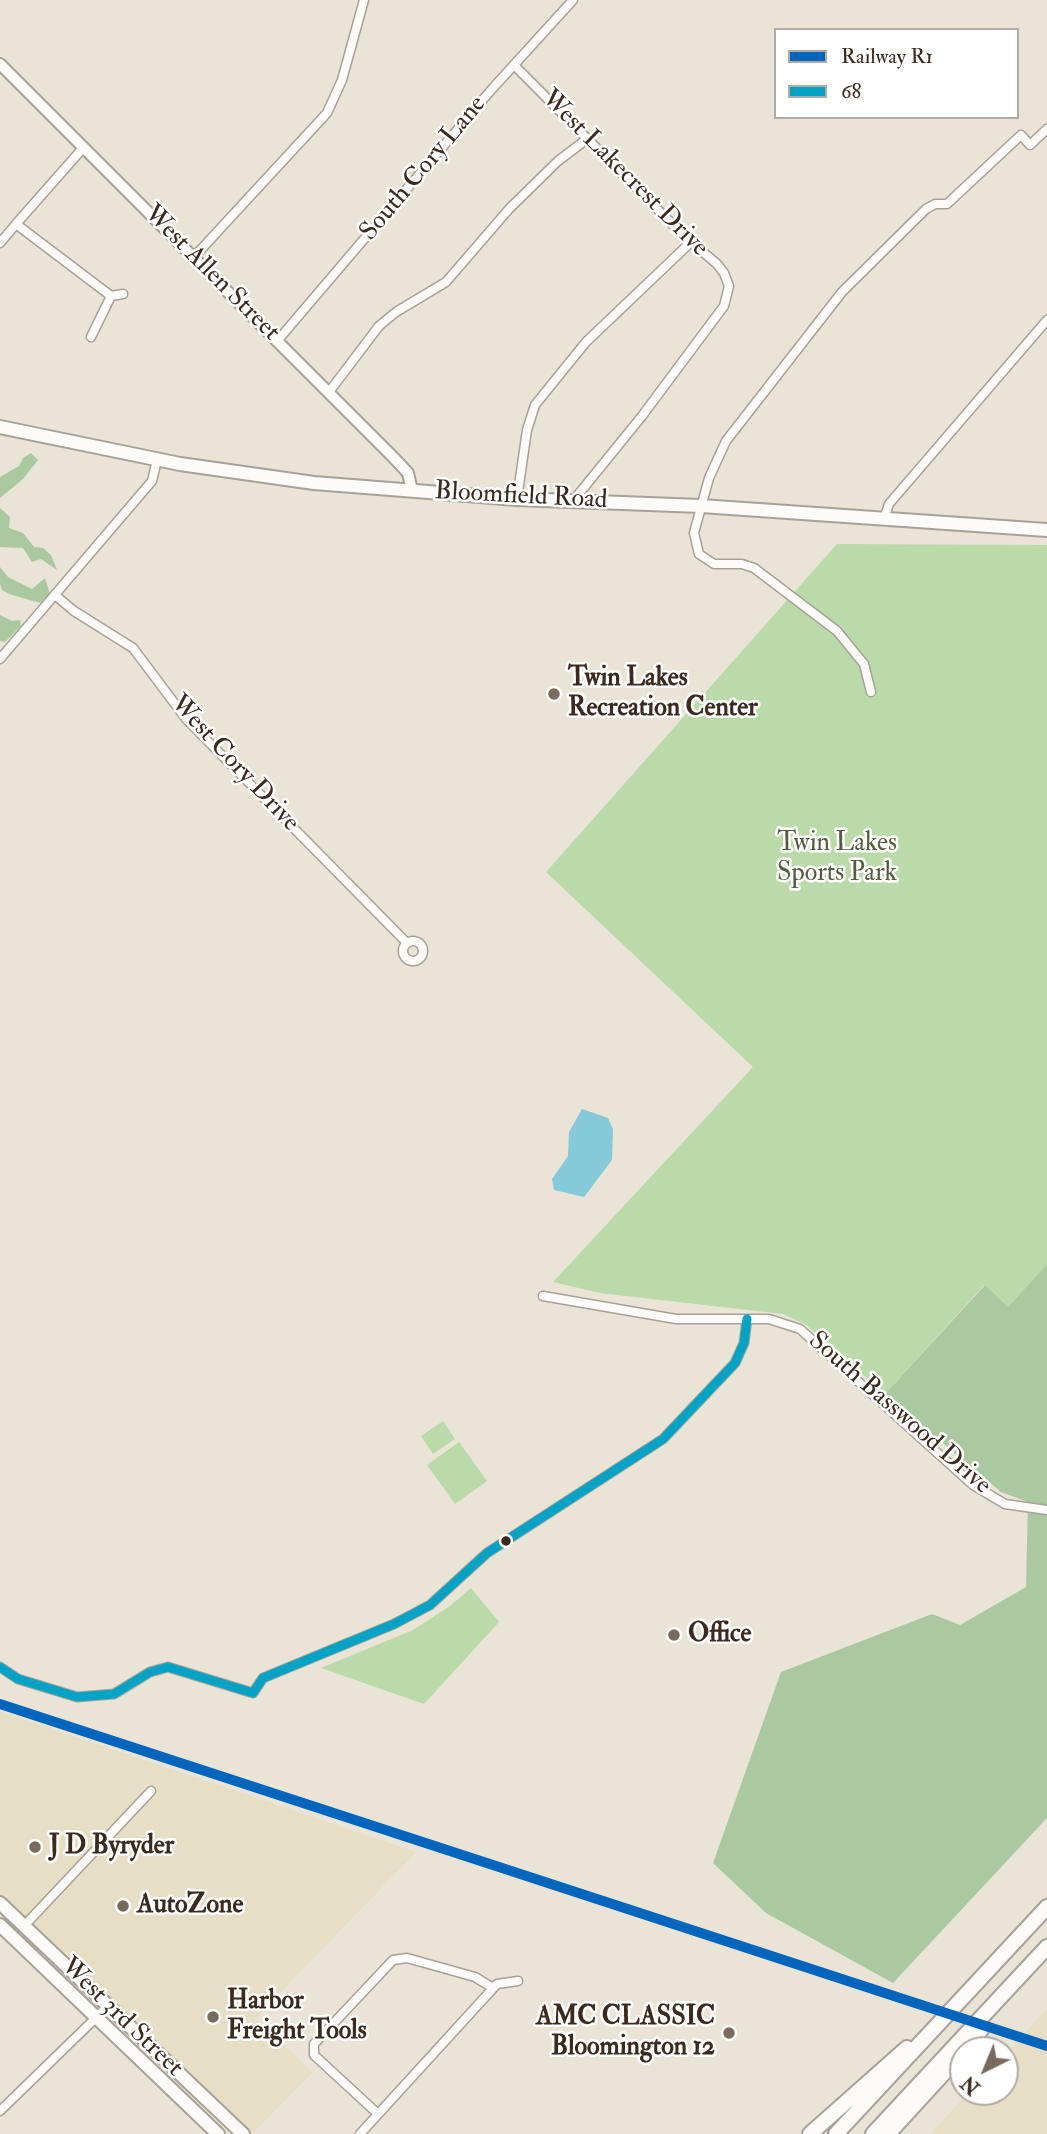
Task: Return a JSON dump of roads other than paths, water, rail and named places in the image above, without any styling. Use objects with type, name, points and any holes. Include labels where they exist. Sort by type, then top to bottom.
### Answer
[{"type":"highway","points":[[836,2134],[1047,1906]]},
{"type":"highway","points":[[873,2134],[1047,1947]]},
{"type":"highway","points":[[976,2036],[1035,1959]]},
{"type":"highway","points":[[810,2134],[894,2057],[931,2031]]},
{"type":"highway","points":[[888,2134],[949,2067]]},
{"type":"main road","name":"Bloomfield Road","points":[[0,427],[246,476],[517,499],[701,506],[1047,530]]},
{"type":"main road","name":"West 3rd Street","points":[[0,1903],[235,2132]]},
{"type":"main road","name":"West 3rd Street","points":[[0,1926],[218,2134]]},
{"type":"street","points":[[194,257],[327,113],[342,80],[364,0]]},
{"type":"street","name":"South Cory Lane","points":[[278,340],[573,0]]},
{"type":"street","name":"West Allen Street","points":[[0,64],[329,391],[408,473],[412,491]]},
{"type":"street","name":"West Lakecrest Drive","points":[[514,65],[691,242],[721,268],[729,286],[724,306],[642,416],[573,501]]},
{"type":"street","points":[[871,692],[864,664],[837,631],[754,568],[736,564],[714,564],[701,556],[694,540],[716,457],[837,298],[926,209],[935,204],[947,204],[1021,135],[1030,145],[1047,129]]},
{"type":"street","points":[[329,391],[379,326],[396,312],[446,282],[509,209],[558,161],[587,139]]},
{"type":"street","points":[[0,243],[83,148]]},
{"type":"street","points":[[16,224],[111,296],[122,294]]},
{"type":"street","points":[[517,499],[527,430],[535,405],[586,342],[691,242]]},
{"type":"street","points":[[90,337],[111,296]]},
{"type":"street","points":[[884,519],[889,504],[1047,320]]},
{"type":"street","points":[[0,659],[152,481],[157,460]]},
{"type":"street","name":"West Cory Drive","points":[[55,595],[74,611],[134,648],[185,717],[407,943]]},
{"type":"street","name":"South Basswood Drive","points":[[543,1296],[676,1319],[747,1319],[789,1324],[810,1335],[972,1485],[1005,1504],[1047,1510]]},
{"type":"street","points":[[0,1667],[18,1679],[77,1697],[114,1694],[150,1672],[168,1667],[253,1693],[263,1678],[394,1624],[430,1605],[487,1553],[663,1439],[735,1363],[744,1343],[747,1319]]},
{"type":"street","points":[[24,1926],[151,1791]]},
{"type":"street","points":[[378,2114],[314,2055],[314,2044],[393,1960],[407,1958],[418,1961],[483,1980],[493,1989]]},
{"type":"street","points":[[360,2134],[493,1989],[502,1982],[518,1981]]},
{"type":"street","points":[[0,2111],[32,2077],[55,2061],[108,2006]]},
{"type":"water","points":[[582,1109],[608,1118],[613,1129],[612,1160],[584,1197],[554,1190],[552,1179],[568,1156],[569,1132]]},
{"type":"rail line","name":"R1","points":[[0,1704],[1047,2046]]},
{"type":"place","name":"Twin Lakes Recreation Center","points":[[554,694]]},
{"type":"place","name":"Office","points":[[674,1635]]},
{"type":"place","name":"J D Byryder","points":[[35,1847]]},
{"type":"place","name":"AutoZone","points":[[123,1906]]},
{"type":"place","name":"Harbor Freight Tools","points":[[213,2017]]},
{"type":"place","name":"AMC CLASSIC Bloomington 12","points":[[729,2033]]},
{"type":"park label","name":"Twin Lakes Sports Park","points":[[837,859]]}]
